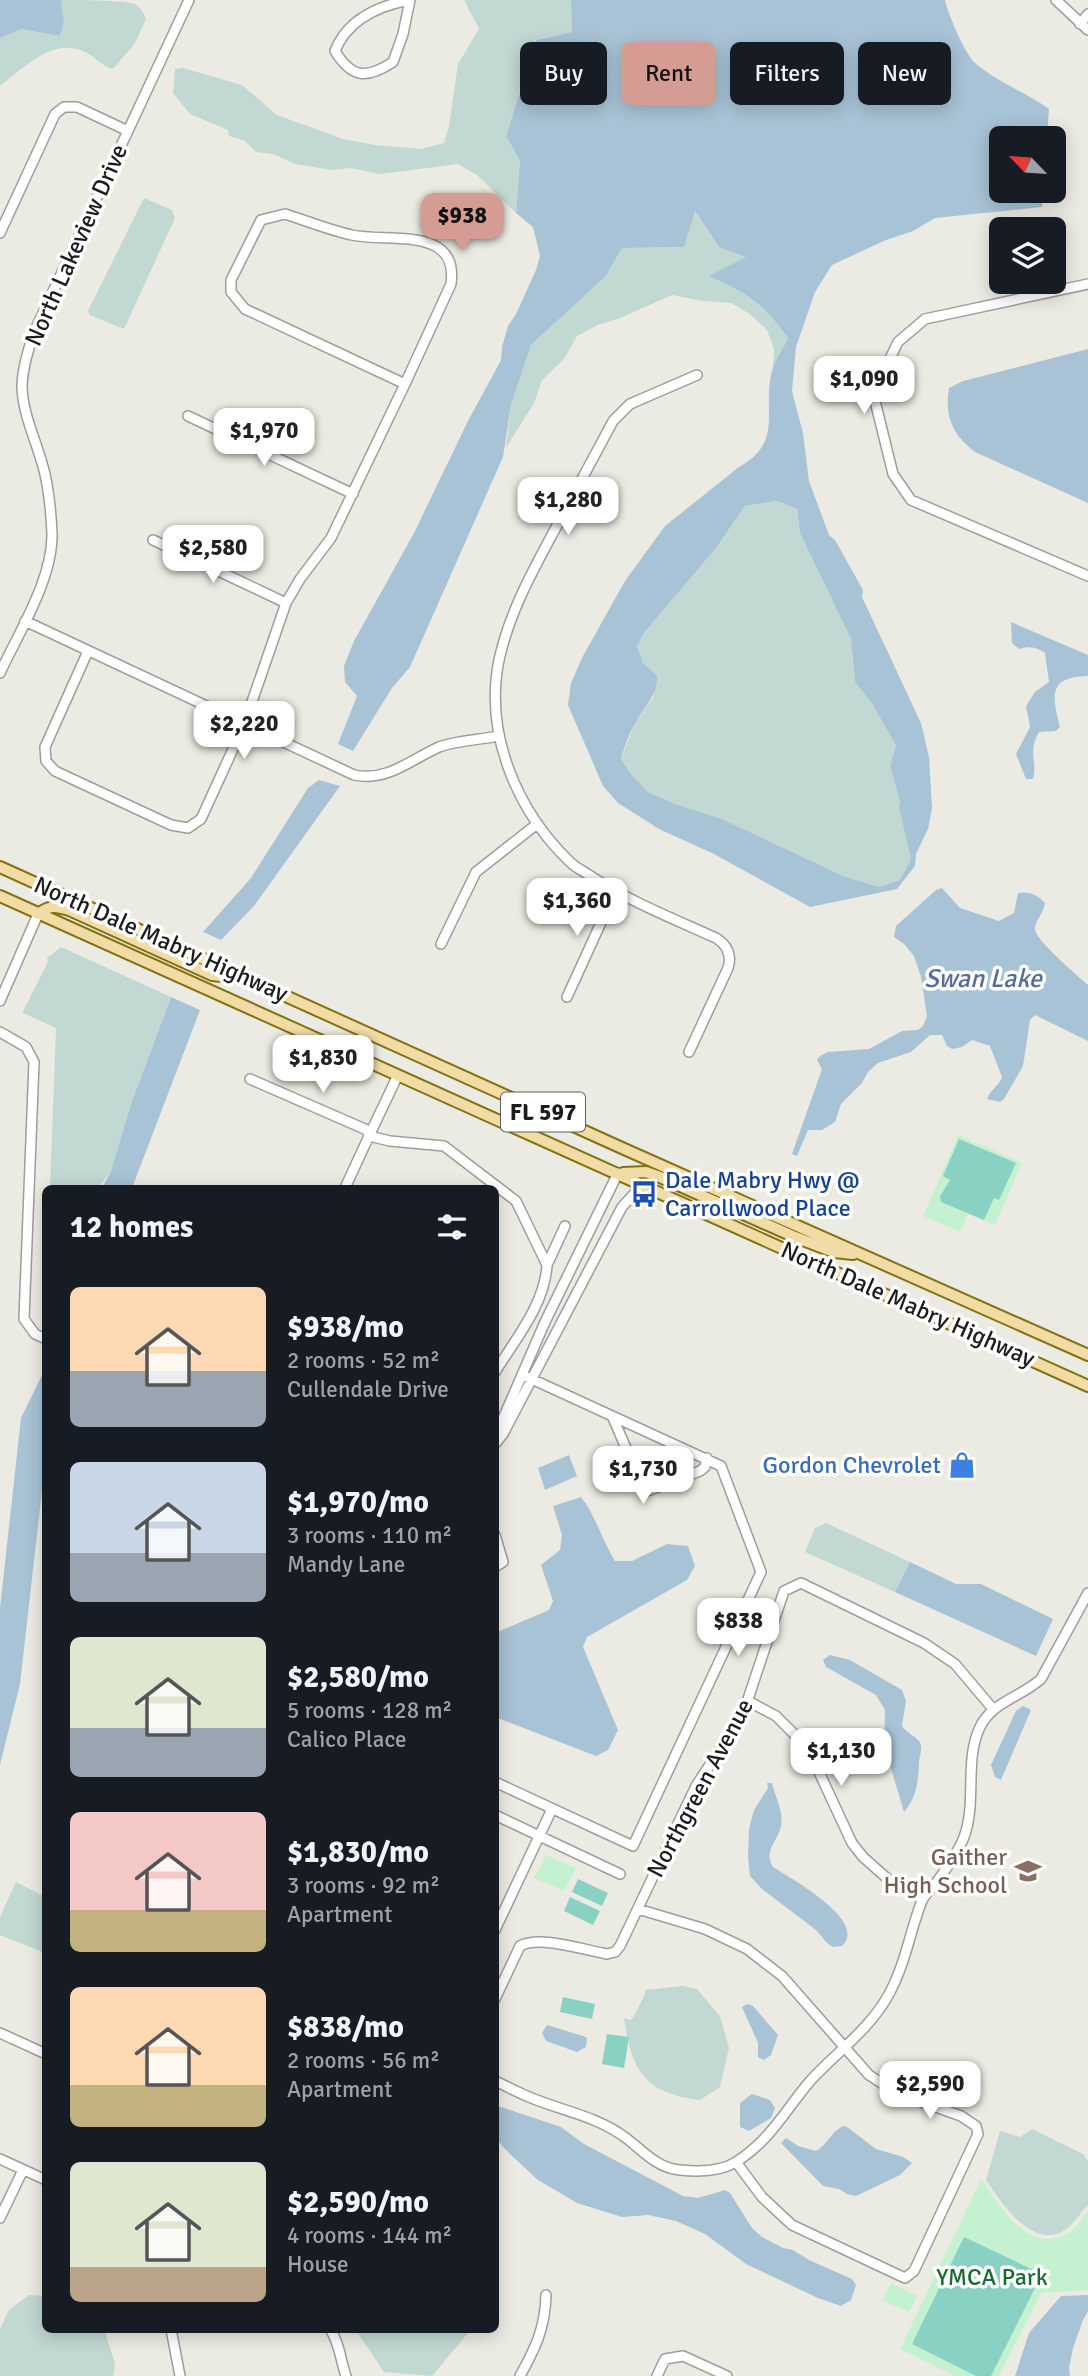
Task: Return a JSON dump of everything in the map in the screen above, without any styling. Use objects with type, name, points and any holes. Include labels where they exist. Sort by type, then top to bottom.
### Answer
[{"type":"main road","name":"North Dale Mabry Highway","points":[[0,867],[1088,1355]]},
{"type":"main road","name":"North Dale Mabry Highway","points":[[0,896],[1088,1386]]},
{"type":"main road","points":[[38,914],[47,907],[69,910],[212,975],[251,980]]},
{"type":"main road","points":[[618,1173],[646,1172],[834,1252],[866,1256]]},
{"type":"street","name":"North Lakeview Drive","points":[[0,673],[43,582],[52,533],[43,466],[24,405],[22,386],[26,356],[36,328],[189,0]]},
{"type":"street","points":[[409,0],[403,34],[393,62],[371,74],[356,72],[342,63],[335,51],[338,42],[351,27],[377,9],[409,0]]},
{"type":"street","points":[[1056,0],[1084,27],[1088,14]]},
{"type":"street","points":[[0,233],[55,114],[64,107],[77,107],[128,131]]},
{"type":"street","points":[[88,651],[45,747],[46,761],[55,771],[171,824],[188,828],[201,819],[244,725],[286,603],[300,579],[331,538],[353,494],[405,384],[452,284],[453,269],[446,253],[428,242],[353,236],[285,214],[261,220],[232,280],[231,292],[244,309],[405,384]]},
{"type":"street","points":[[1088,284],[925,319],[898,342],[883,373],[876,401],[893,474],[911,500],[1088,576]]},
{"type":"street","points":[[689,1052],[728,968],[730,959],[727,949],[716,938],[615,892],[571,863],[537,824],[513,781],[498,737],[496,686],[499,661],[511,619],[528,579],[613,421],[630,404],[697,375]]},
{"type":"street","points":[[188,416],[353,494]]},
{"type":"street","points":[[153,540],[286,603]]},
{"type":"street","points":[[25,621],[354,775],[368,778],[386,775],[441,746],[498,737]]},
{"type":"street","points":[[441,943],[475,872],[537,824]]},
{"type":"street","points":[[566,997],[615,892]]},
{"type":"street","points":[[0,1001],[38,914]]},
{"type":"street","points":[[0,1032],[26,1047],[34,1062],[24,1319],[35,1334],[42,1337]]},
{"type":"street","points":[[346,1185],[398,1075]]},
{"type":"street","points":[[250,1079],[367,1129],[369,1136]]},
{"type":"street","points":[[369,1136],[390,1141],[444,1146],[495,1185]]},
{"type":"street","points":[[499,1439],[527,1377],[545,1322],[618,1173]]},
{"type":"street","points":[[499,1422],[502,1410],[527,1377],[559,1326],[622,1207],[643,1184]]},
{"type":"street","points":[[499,1188],[516,1201],[547,1265]]},
{"type":"street","points":[[499,1365],[530,1315],[546,1279],[547,1265],[565,1226]]},
{"type":"street","points":[[579,1252],[593,1259]]},
{"type":"street","points":[[530,1315],[559,1326]]},
{"type":"street","points":[[499,1784],[633,1846],[761,1573],[722,1466],[527,1377]]},
{"type":"street","points":[[613,1418],[645,1492],[701,1471],[707,1458]]},
{"type":"street","points":[[499,1546],[503,1562],[499,1564]]},
{"type":"street","name":"Northgreen Avenue","points":[[499,1991],[520,1946],[534,1941],[607,1954],[615,1952],[620,1946],[695,1786],[732,1733],[748,1701],[784,1591],[801,1583],[924,1643],[955,1664],[992,1709]]},
{"type":"street","points":[[499,2083],[529,2097],[597,2120],[625,2137],[647,2156],[677,2170],[712,2171],[736,2162],[771,2133],[809,2083],[869,2024],[890,1993],[923,1899],[964,1836],[975,1738],[979,1728],[992,1709],[1041,1679],[1088,1593]]},
{"type":"street","points":[[748,1701],[776,1716],[802,1742],[812,1757],[852,1843],[863,1857],[890,1880],[923,1899]]},
{"type":"street","points":[[499,1922],[552,1809]]},
{"type":"street","points":[[499,1817],[620,1874]]},
{"type":"street","points":[[638,1909],[705,1929],[747,1949],[782,1976],[869,2075],[897,2093],[961,2116],[976,2126],[978,2134],[914,2271],[905,2278],[792,2225],[762,2197],[736,2162]]},
{"type":"street","points":[[0,2034],[42,2052]]},
{"type":"street","points":[[0,2159],[42,2178]]},
{"type":"street","points":[[0,2218],[23,2170]]},
{"type":"street","points":[[520,2376],[545,2319],[545,2295]]},
{"type":"street","points":[[172,2333],[180,2376]]},
{"type":"street","points":[[333,2333],[338,2340],[340,2361],[346,2376]]},
{"type":"street","points":[[657,2376],[665,2358],[683,2356],[727,2376]]},
{"type":"shaded area","points":[[61,0],[132,3],[141,9],[146,19],[135,43],[114,68],[107,67],[83,51],[60,48],[38,57],[0,86],[0,38],[21,29],[60,36],[64,22]]},
{"type":"shaded area","points":[[464,0],[571,0],[572,32],[534,42],[520,42],[520,90],[506,136],[520,161],[516,213],[477,175],[458,164],[380,174],[351,168],[332,170],[295,164],[273,154],[256,152],[245,141],[229,136],[228,130],[190,114],[173,93],[175,69],[183,68],[242,85],[277,115],[343,139],[421,149],[444,143],[458,64],[479,29]]},
{"type":"shaded area","points":[[144,198],[172,210],[175,218],[124,329],[90,315],[88,311]]},
{"type":"shaded area","points":[[694,210],[719,247],[747,257],[710,276],[754,301],[788,338],[773,369],[774,349],[767,330],[750,314],[731,303],[672,295],[577,336],[564,359],[542,380],[534,403],[506,448],[511,405],[531,345],[606,276],[622,248],[684,247]]},
{"type":"shaded area","points":[[777,501],[797,509],[800,533],[851,639],[855,682],[873,705],[896,746],[890,766],[911,859],[900,880],[879,887],[843,876],[722,819],[648,792],[621,759],[635,723],[653,698],[657,675],[643,663],[637,646],[644,633],[716,548],[745,506]]},
{"type":"shaded area","points":[[61,947],[171,997],[132,1101],[111,1171],[100,1185],[50,1185],[56,1028],[23,1013],[48,962],[47,958]]},
{"type":"shaded area","points":[[826,1523],[910,1562],[895,1592],[805,1552],[815,1528]]},
{"type":"shaded area","points":[[16,1882],[42,1895],[42,1952],[0,1935],[0,1917]]},
{"type":"shaded area","points":[[683,1986],[697,1989],[720,2016],[729,2048],[720,2087],[700,2100],[666,2092],[644,2076],[631,2052],[624,2018],[633,2018],[645,1990]]},
{"type":"shaded area","points":[[1032,2129],[1083,2154],[1088,2161],[1088,2205],[1070,2226],[1057,2234],[1045,2235],[1021,2223],[1001,2202],[986,2180],[1000,2131],[1020,2137]]},
{"type":"shaded area","points":[[29,2295],[42,2296],[42,2333],[105,2333],[115,2364],[113,2376],[0,2376],[0,2329],[9,2310]]},
{"type":"shaded area","points":[[358,2333],[468,2333],[432,2376],[384,2372]]},
{"type":"green space","points":[[958,1135],[1022,1163],[995,1225],[968,1214],[960,1232],[923,1216]]},
{"type":"green space","points":[[959,1139],[1016,1163],[999,1200],[994,1198],[984,1220],[941,1202],[940,1196],[950,1180],[943,1176]]},
{"type":"green space","points":[[546,1855],[576,1868],[564,1891],[534,1878]]},
{"type":"green space","points":[[578,1879],[608,1893],[602,1906],[572,1892]]},
{"type":"green space","points":[[570,1897],[600,1911],[593,1925],[564,1911]]},
{"type":"green space","points":[[563,1997],[595,2004],[592,2019],[560,2012]]},
{"type":"green space","points":[[607,2034],[629,2037],[624,2068],[602,2064]]},
{"type":"green space","name":"YMCA Park","points":[[981,2179],[1007,2215],[1029,2234],[1042,2238],[1055,2238],[1070,2232],[1088,2211],[1088,2290],[1041,2293],[999,2376],[955,2376],[900,2349]]},
{"type":"green space","points":[[964,2237],[1042,2274],[991,2376],[976,2376],[912,2344]]},
{"type":"green space","points":[[891,2283],[917,2296],[909,2312],[882,2300]]},
{"type":"water","points":[[0,0],[61,0],[64,22],[60,36],[21,29],[0,38]]},
{"type":"water","points":[[571,0],[945,0],[957,33],[975,63],[1049,109],[1048,126],[989,126],[989,203],[1042,203],[1042,207],[935,218],[913,231],[886,240],[832,265],[815,292],[796,347],[792,391],[803,433],[809,481],[829,535],[835,540],[863,590],[862,597],[921,723],[929,757],[932,808],[928,829],[916,854],[915,866],[897,889],[810,907],[714,854],[659,829],[618,803],[603,786],[568,705],[571,683],[583,656],[625,581],[665,526],[753,457],[767,435],[770,383],[774,364],[788,338],[754,300],[709,276],[746,257],[719,247],[695,211],[684,247],[622,248],[606,276],[531,345],[511,405],[503,457],[410,667],[392,688],[353,751],[338,744],[357,696],[345,682],[344,666],[354,641],[414,533],[501,360],[508,326],[516,314],[540,256],[533,227],[516,213],[520,161],[506,136],[520,91],[520,105],[607,105],[607,42],[536,40],[572,32]],"holes":[[[777,501],[797,509],[800,533],[851,639],[855,682],[873,705],[896,746],[890,766],[911,859],[900,880],[879,887],[843,876],[722,819],[648,792],[621,759],[631,731],[650,700],[657,682],[657,675],[643,663],[637,646],[644,633],[716,548],[745,506]]]},
{"type":"water","points":[[1088,349],[1088,503],[975,452],[956,432],[949,416],[949,388],[963,381]]},
{"type":"water","points":[[1011,622],[1088,655],[1088,676],[1066,680],[1059,684],[1056,690],[1055,706],[1060,727],[1056,731],[1039,732],[1033,751],[1033,779],[1026,779],[1016,754],[1030,727],[1026,706],[1035,692],[1049,682],[1045,653],[1039,649],[1019,649],[1012,643]]},
{"type":"water","points":[[319,780],[340,786],[254,906],[221,940],[203,932],[251,878],[308,788]]},
{"type":"water","name":"Swan Lake","points":[[942,888],[960,908],[999,921],[1014,913],[1018,893],[1033,894],[1045,903],[1035,929],[1049,949],[1088,985],[1088,1041],[1035,1015],[1030,1020],[1023,1066],[1000,1102],[987,1099],[1002,1077],[990,1046],[972,1040],[962,1047],[952,1049],[947,1046],[942,1035],[930,1035],[911,1052],[878,1063],[841,1104],[835,1122],[822,1130],[808,1130],[797,1156],[792,1154],[822,1069],[817,1060],[820,1056],[828,1052],[869,1049],[902,1031],[918,1030],[923,1026],[927,1016],[921,977],[914,956],[894,937],[896,926],[936,890]]},
{"type":"water","points":[[171,997],[200,1010],[133,1185],[104,1185],[111,1171],[132,1101]]},
{"type":"water","points":[[42,1375],[42,1490],[20,1684],[0,1765],[0,1608],[21,1418]]},
{"type":"water","points":[[569,1455],[577,1476],[545,1490],[538,1468]]},
{"type":"water","points":[[581,1497],[615,1561],[632,1561],[667,1544],[688,1546],[695,1566],[687,1580],[587,1637],[583,1647],[618,1730],[608,1750],[596,1756],[499,1719],[499,1631],[549,1610],[553,1601],[541,1565],[560,1550],[562,1535],[553,1506]]},
{"type":"water","points":[[910,1562],[956,1584],[981,1584],[1053,1619],[1036,1656],[895,1592]]},
{"type":"water","points":[[830,1655],[850,1660],[902,1690],[906,1701],[902,1726],[919,1741],[921,1749],[916,1789],[904,1812],[884,1745],[885,1710],[876,1695],[826,1667],[823,1660]]},
{"type":"water","points":[[1023,1706],[1031,1710],[1001,1780],[995,1777],[991,1765],[1016,1711]]},
{"type":"water","points":[[767,1783],[772,1783],[782,1820],[770,1851],[770,1861],[773,1867],[809,1890],[837,1913],[845,1925],[847,1936],[842,1946],[833,1947],[827,1943],[816,1930],[762,1889],[750,1876],[749,1829],[754,1810],[768,1788]]},
{"type":"water","points":[[747,2004],[753,2006],[778,2035],[771,2055],[764,2060],[758,2057],[758,2043],[742,2007]]},
{"type":"water","points":[[547,2025],[587,2038],[586,2047],[577,2052],[546,2041],[542,2033]]},
{"type":"water","points":[[752,2094],[770,2100],[775,2108],[771,2118],[749,2131],[740,2127],[740,2103]]},
{"type":"water","points":[[499,2106],[561,2127],[584,2144],[683,2196],[698,2198],[725,2190],[730,2193],[752,2228],[762,2237],[852,2279],[856,2285],[851,2300],[841,2306],[818,2298],[746,2264],[705,2234],[676,2221],[648,2215],[622,2217],[577,2203],[538,2180],[499,2142]]},
{"type":"water","points":[[843,2126],[876,2149],[903,2157],[912,2163],[900,2175],[856,2196],[823,2186],[781,2143],[786,2138],[798,2146],[816,2151]]},
{"type":"water","points":[[1088,2295],[1088,2311],[1073,2348],[1070,2376],[1015,2376],[1029,2333],[1061,2296]]},
{"type":"place","name":"Dale Mabry Hwy @ Carrollwood Place","points":[[644,1194]]},
{"type":"place","name":"Gordon Chevrolet","points":[[962,1465]]},
{"type":"place","name":"Gaither High School","points":[[1028,1871]]}]
